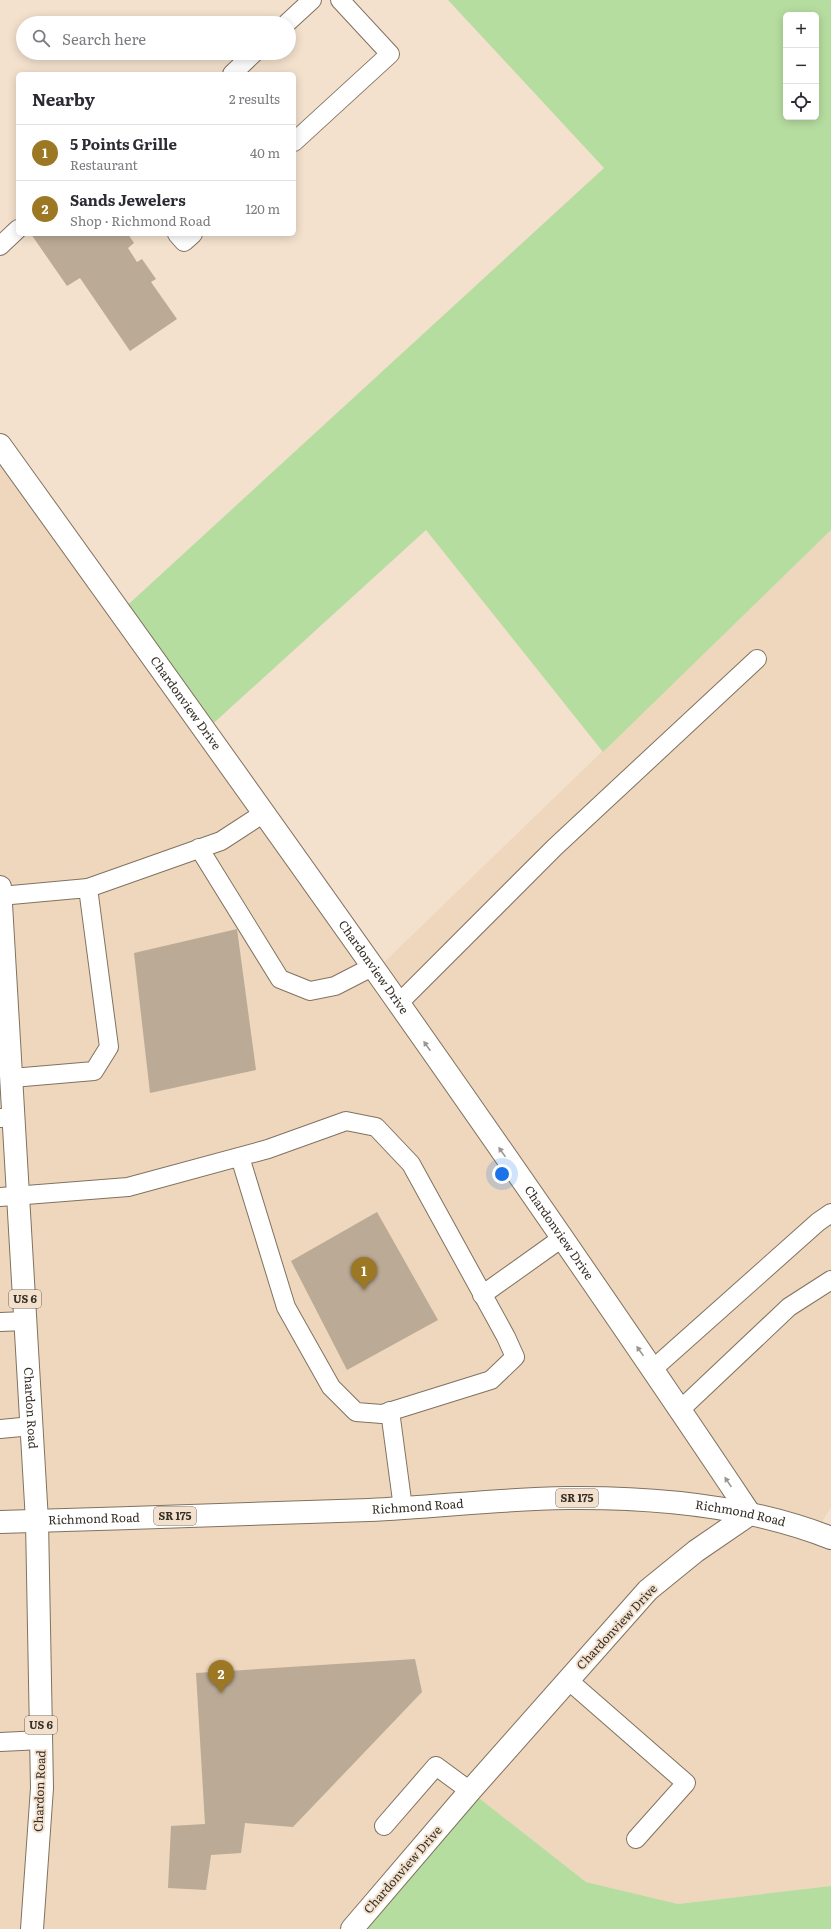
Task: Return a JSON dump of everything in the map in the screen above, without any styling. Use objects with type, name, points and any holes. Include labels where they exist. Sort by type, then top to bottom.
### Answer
[{"type":"street","name":"Chardonview Drive","points":[[0,445],[264,813],[653,1369],[750,1514],[696,1551],[648,1590],[470,1791],[352,1929]]},
{"type":"street","name":"Chardon Road","points":[[0,893],[5,1052],[12,1078],[7,1118],[9,1197],[26,1321],[37,1521],[42,1788],[32,1929]]},
{"type":"street","name":"Richmond Road","points":[[0,1522],[403,1508],[567,1498],[662,1501],[750,1514],[816,1532],[831,1538]]},
{"type":"lane","points":[[295,16],[312,0]]},
{"type":"lane","points":[[296,140],[390,54],[340,0]]},
{"type":"lane","points":[[234,72],[247,60]]},
{"type":"lane","points":[[0,246],[16,231]]},
{"type":"lane","points":[[179,236],[184,242],[191,236]]},
{"type":"lane","points":[[398,1004],[555,847],[757,659]]},
{"type":"lane","points":[[0,893],[88,888],[221,841],[264,813]]},
{"type":"lane","points":[[199,848],[280,979],[310,991],[335,986],[372,967]]},
{"type":"lane","points":[[12,1078],[94,1071],[110,1047],[88,888]]},
{"type":"lane","points":[[9,1197],[128,1187],[240,1156],[268,1149],[346,1121],[376,1127],[411,1164],[515,1357],[491,1380],[382,1414],[356,1412],[330,1387],[286,1307],[240,1156]]},
{"type":"lane","points":[[653,1369],[813,1227],[831,1213]]},
{"type":"lane","points":[[482,1295],[562,1238]]},
{"type":"lane","points":[[680,1410],[789,1307],[831,1280]]},
{"type":"lane","points":[[0,1322],[26,1321]]},
{"type":"lane","points":[[390,1411],[403,1508]]},
{"type":"lane","points":[[0,1429],[32,1426]]},
{"type":"lane","points":[[568,1680],[686,1783],[636,1839]]},
{"type":"lane","points":[[0,1742],[42,1740]]},
{"type":"lane","points":[[384,1826],[436,1766],[470,1791]]},
{"type":"shaded area","points":[[0,445],[375,971],[831,530],[831,1507],[816,1532],[831,1538],[831,1886],[678,1904],[586,1882],[470,1791],[352,1929],[0,1929]]},
{"type":"green space","points":[[448,0],[831,0],[831,530],[603,752],[426,530],[205,731],[120,612],[604,168]]},
{"type":"green space","points":[[470,1791],[586,1882],[678,1904],[831,1886],[831,1929],[352,1929]]},
{"type":"building","points":[[32,236],[129,236],[134,243],[128,248],[137,262],[142,259],[156,279],[151,282],[177,319],[130,351],[80,278],[67,286]]},
{"type":"building","points":[[237,929],[256,1070],[150,1093],[134,953]]},
{"type":"building","points":[[377,1212],[438,1320],[347,1370],[291,1261]]},
{"type":"building","points":[[415,1659],[422,1692],[293,1827],[245,1823],[241,1853],[211,1855],[206,1890],[168,1888],[171,1826],[205,1824],[196,1673]]},
{"type":"place","name":"5 Points Grille","points":[[364,1290]]},
{"type":"place","name":"Sands Jewelers","points":[[221,1693]]}]
